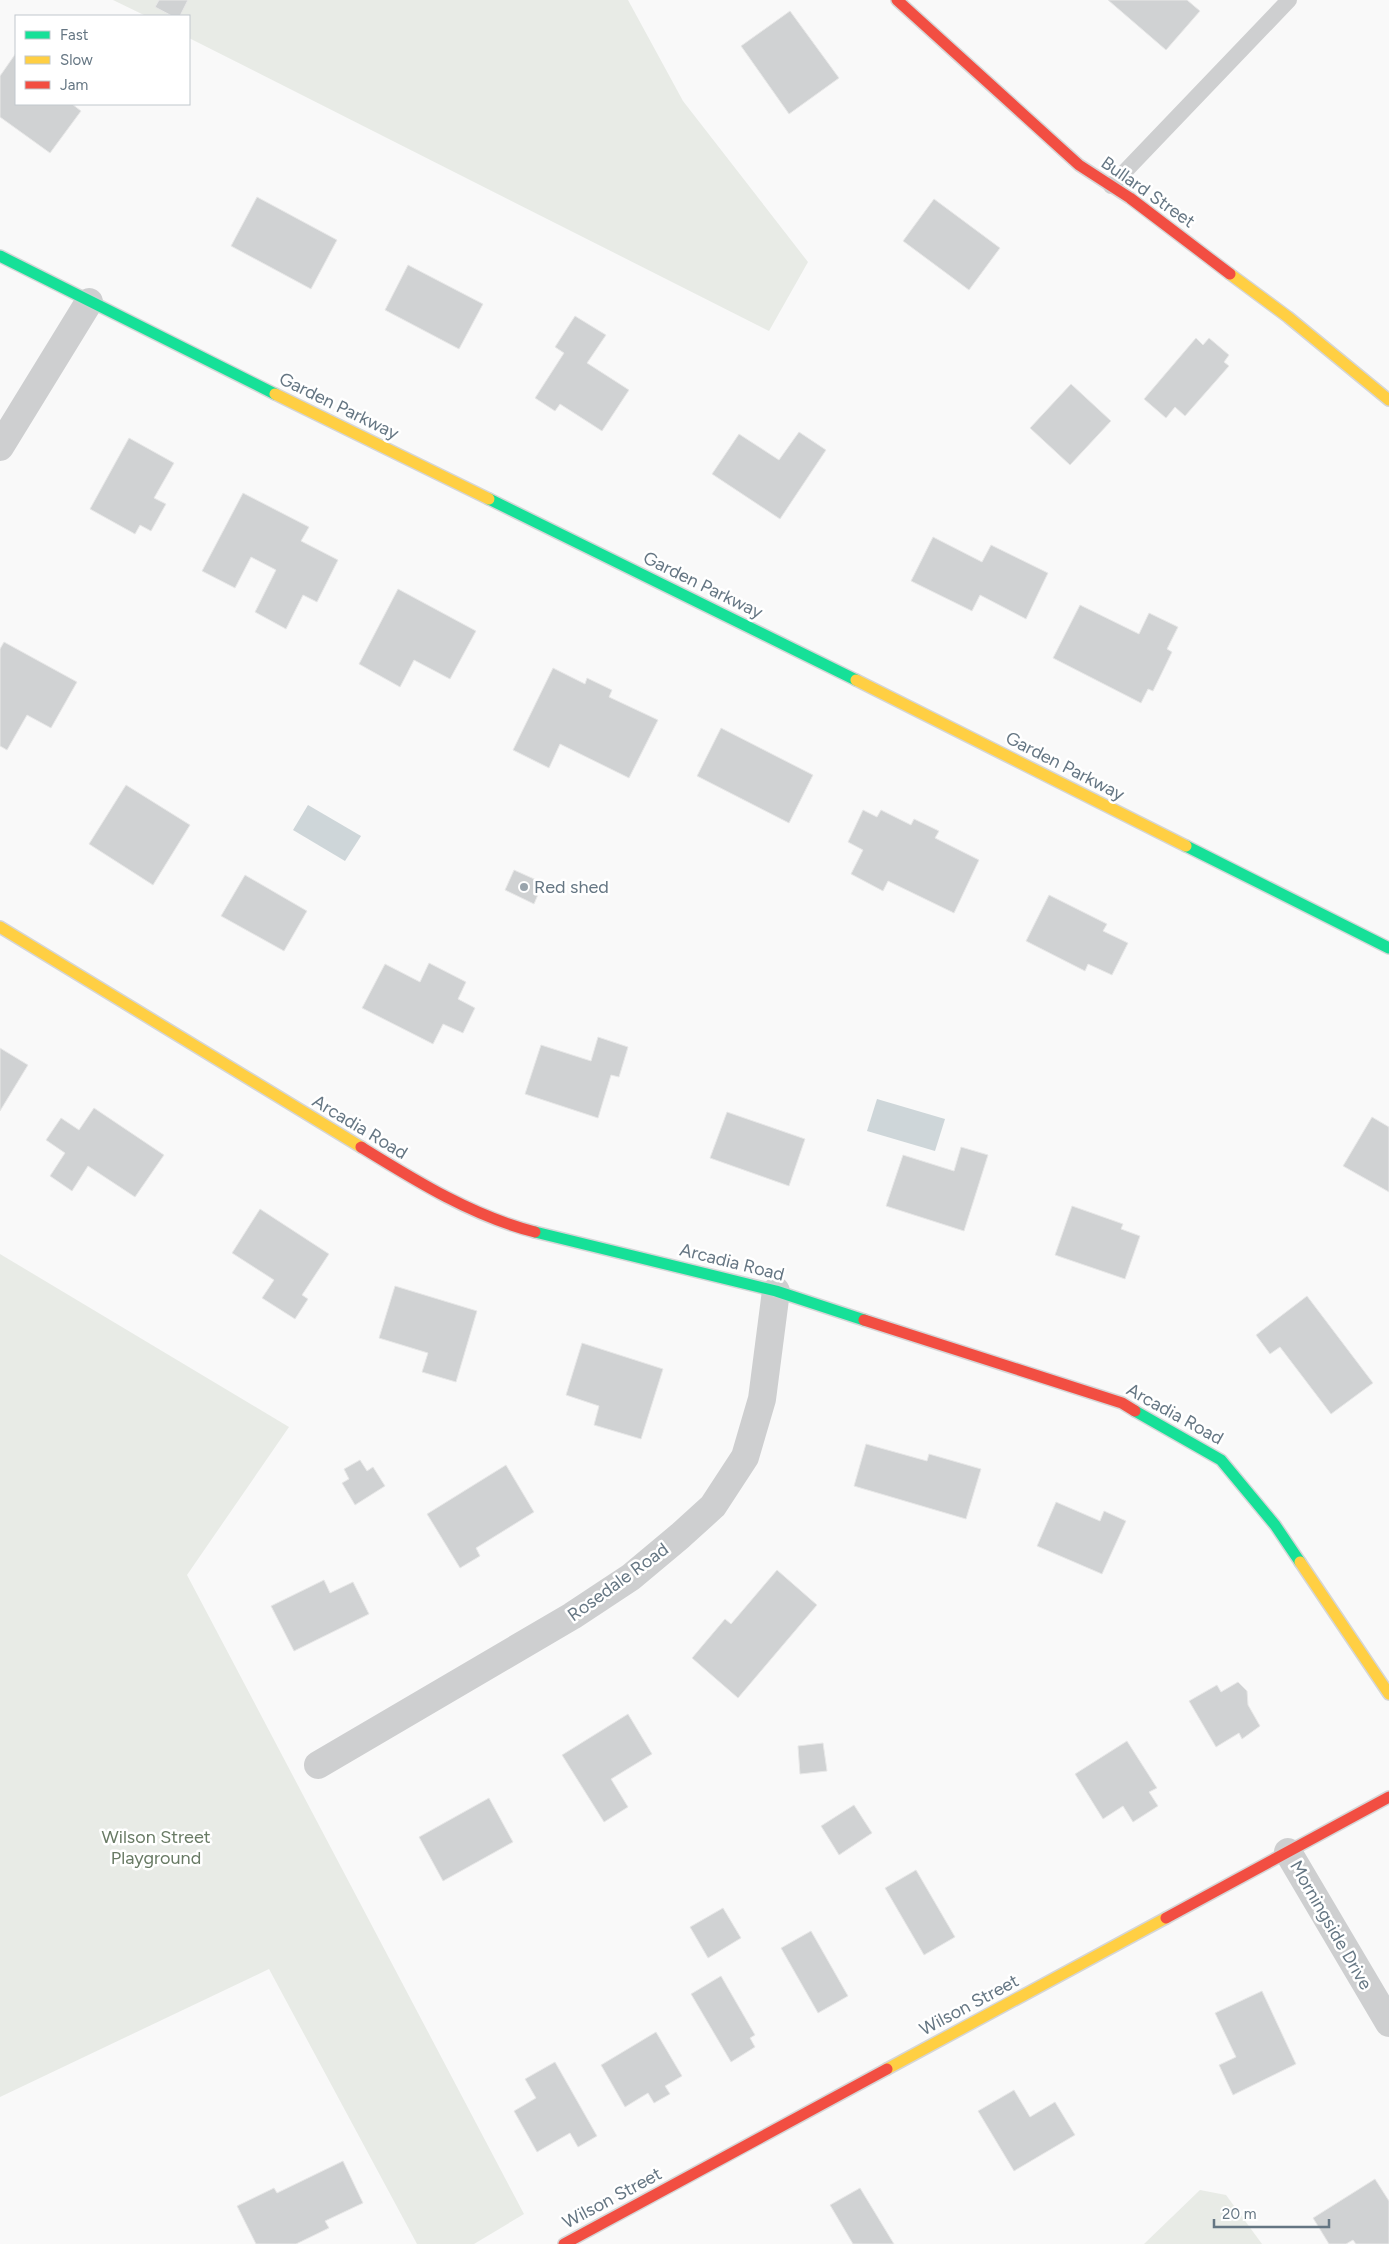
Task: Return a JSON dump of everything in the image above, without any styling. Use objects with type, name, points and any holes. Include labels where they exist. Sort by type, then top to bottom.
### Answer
[{"type":"street","name":"Bullard Street","points":[[897,0],[1079,165],[1111,186],[1288,317],[1389,400]]},
{"type":"street","name":"Garden Parkway","points":[[0,256],[89,302],[850,677],[1389,948]]},
{"type":"street","points":[[0,446],[89,302]]},
{"type":"street","name":"Arcadia Road","points":[[0,928],[434,1192],[520,1228],[776,1291],[1122,1402],[1221,1460],[1275,1524],[1389,1694]]},
{"type":"street","name":"Rosedale Road","points":[[318,1764],[572,1616],[632,1576],[713,1506],[745,1457],[762,1400],[776,1291]]},
{"type":"street","name":"Wilson Street","points":[[564,2244],[1389,1796]]},
{"type":"street","name":"Morningside Drive","points":[[1288,1852],[1389,2023]]},
{"type":"lane","points":[[1111,186],[1289,0]]},
{"type":"green space","points":[[113,0],[628,0],[683,101],[808,262],[769,331],[190,39],[190,15],[144,15]]},
{"type":"green space","name":"Wilson Street Playground","points":[[0,1254],[289,1427],[187,1575],[524,2214],[474,2244],[417,2244],[269,1969],[0,2097]]},
{"type":"green space","points":[[1200,2190],[1226,2195],[1262,2244],[1144,2244]]},
{"type":"shaded area","points":[[308,805],[361,836],[345,861],[293,830]]},
{"type":"shaded area","points":[[877,1099],[945,1119],[935,1151],[867,1131]]},
{"type":"building","points":[[159,0],[188,0],[180,15],[170,15],[155,7]]},
{"type":"building","points":[[1108,0],[1187,0],[1200,11],[1166,50]]},
{"type":"building","points":[[790,11],[839,78],[789,114],[741,46]]},
{"type":"building","points":[[15,54],[15,105],[73,105],[81,111],[50,153],[0,117],[0,76]]},
{"type":"building","points":[[257,197],[337,240],[311,289],[231,246]]},
{"type":"building","points":[[934,199],[1000,248],[969,290],[903,241]]},
{"type":"building","points":[[408,265],[483,304],[459,349],[385,310]]},
{"type":"building","points":[[575,316],[606,335],[587,363],[629,390],[602,431],[560,404],[555,411],[535,398],[564,353],[555,347]]},
{"type":"building","points":[[1196,338],[1203,345],[1209,338],[1229,355],[1224,362],[1229,366],[1185,416],[1175,407],[1166,418],[1144,399]]},
{"type":"building","points":[[1071,384],[1111,421],[1070,465],[1030,428]]},
{"type":"building","points":[[799,432],[826,450],[780,519],[712,474],[739,434],[779,460]]},
{"type":"building","points":[[129,438],[174,463],[154,498],[166,504],[151,531],[140,525],[135,534],[90,509]]},
{"type":"building","points":[[243,493],[309,527],[301,541],[338,560],[317,602],[303,595],[286,629],[255,612],[276,570],[251,557],[235,588],[202,571]]},
{"type":"building","points":[[933,537],[982,562],[991,545],[1048,573],[1026,619],[980,595],[972,611],[911,581]]},
{"type":"building","points":[[398,589],[476,631],[450,679],[414,660],[400,687],[359,664]]},
{"type":"building","points":[[1080,605],[1139,634],[1149,613],[1178,627],[1167,649],[1172,652],[1153,691],[1148,689],[1141,703],[1053,658]]},
{"type":"building","points":[[4,642],[77,682],[51,728],[27,715],[7,750],[0,746],[0,649]]},
{"type":"building","points":[[553,668],[585,684],[587,678],[612,690],[609,697],[658,720],[629,778],[560,744],[549,768],[513,750]]},
{"type":"building","points":[[721,728],[813,775],[789,823],[697,776]]},
{"type":"building","points":[[126,785],[190,825],[153,885],[89,844]]},
{"type":"building","points":[[863,810],[877,817],[881,810],[911,825],[914,819],[939,831],[935,838],[979,860],[954,913],[888,881],[883,891],[851,874],[863,850],[848,842]]},
{"type":"building","name":"Red shed","points":[[514,870],[543,883],[534,904],[505,890]]},
{"type":"building","points":[[245,875],[307,911],[284,951],[221,916]]},
{"type":"building","points":[[1049,895],[1107,924],[1103,931],[1128,943],[1112,975],[1088,964],[1085,971],[1026,941]]},
{"type":"building","points":[[429,963],[466,982],[458,999],[475,1008],[463,1033],[443,1024],[433,1044],[362,1008],[385,964],[420,982]]},
{"type":"building","points":[[598,1037],[628,1047],[619,1077],[611,1075],[598,1118],[525,1094],[541,1045],[591,1061]]},
{"type":"building","points":[[0,1048],[28,1065],[0,1111]]},
{"type":"building","points":[[94,1108],[164,1155],[135,1197],[88,1166],[72,1191],[50,1176],[65,1153],[46,1140],[61,1118],[79,1130]]},
{"type":"building","points":[[727,1112],[805,1139],[789,1186],[710,1158]]},
{"type":"building","points":[[1372,1117],[1389,1127],[1389,1192],[1343,1166]]},
{"type":"building","points":[[961,1147],[988,1155],[964,1231],[886,1206],[903,1155],[954,1171]]},
{"type":"building","points":[[1072,1206],[1123,1224],[1121,1229],[1140,1236],[1125,1279],[1055,1255]]},
{"type":"building","points":[[260,1209],[329,1254],[302,1295],[308,1299],[295,1319],[262,1298],[274,1280],[232,1253]]},
{"type":"building","points":[[395,1286],[477,1311],[456,1382],[422,1372],[428,1353],[379,1338]]},
{"type":"building","points":[[1307,1296],[1373,1383],[1331,1414],[1280,1347],[1270,1354],[1256,1335]]},
{"type":"building","points":[[582,1343],[663,1369],[641,1439],[594,1425],[599,1406],[566,1395]]},
{"type":"building","points":[[866,1444],[927,1461],[929,1454],[981,1469],[966,1519],[854,1486]]},
{"type":"building","points":[[360,1460],[367,1471],[373,1467],[385,1486],[355,1505],[342,1483],[349,1479],[344,1469]]},
{"type":"building","points":[[506,1465],[534,1512],[476,1548],[480,1556],[460,1568],[427,1514]]},
{"type":"building","points":[[1056,1502],[1100,1521],[1104,1511],[1126,1521],[1102,1574],[1037,1546]]},
{"type":"building","points":[[777,1570],[817,1605],[738,1698],[692,1658],[725,1619],[731,1624]]},
{"type":"building","points":[[324,1580],[330,1593],[353,1582],[369,1614],[294,1651],[271,1606]]},
{"type":"building","points":[[1238,1682],[1247,1691],[1248,1705],[1260,1726],[1242,1739],[1239,1733],[1216,1747],[1189,1701],[1217,1685],[1221,1692]]},
{"type":"building","points":[[628,1714],[652,1754],[611,1779],[628,1807],[604,1822],[562,1755]]},
{"type":"building","points":[[1127,1741],[1157,1788],[1149,1792],[1158,1806],[1133,1822],[1123,1806],[1103,1819],[1075,1774]]},
{"type":"building","points":[[823,1743],[827,1771],[800,1774],[798,1746]]},
{"type":"building","points":[[489,1798],[513,1842],[443,1881],[419,1837]]},
{"type":"building","points":[[854,1805],[872,1833],[839,1855],[821,1826]]},
{"type":"building","points":[[916,1870],[955,1937],[924,1955],[885,1888]]},
{"type":"building","points":[[723,1908],[741,1938],[708,1958],[690,1927]]},
{"type":"building","points":[[811,1931],[848,1996],[818,2013],[781,1948]]},
{"type":"building","points":[[721,1976],[755,2035],[750,2038],[755,2047],[731,2062],[691,1994]]},
{"type":"building","points":[[1262,1991],[1296,2064],[1233,2095],[1219,2065],[1236,2057],[1215,2013]]},
{"type":"building","points":[[656,2032],[682,2076],[665,2086],[670,2094],[654,2103],[648,2093],[625,2107],[601,2065]]},
{"type":"building","points":[[555,2062],[597,2136],[578,2147],[570,2133],[537,2152],[514,2111],[536,2098],[525,2079]]},
{"type":"building","points":[[1014,2090],[1030,2117],[1055,2102],[1075,2135],[1014,2171],[978,2111]]},
{"type":"building","points":[[343,2161],[363,2203],[325,2221],[329,2228],[296,2244],[256,2244],[237,2206],[274,2188],[277,2193]]},
{"type":"building","points":[[1375,2179],[1389,2201],[1389,2244],[1356,2244],[1353,2240],[1346,2244],[1329,2244],[1313,2218]]},
{"type":"building","points":[[860,2188],[894,2244],[853,2244],[830,2205]]},
{"type":"traffic: fast","points":[[0,256],[275,394]]},
{"type":"traffic: fast","points":[[489,499],[856,680]]},
{"type":"traffic: fast","points":[[1186,846],[1389,948]]},
{"type":"traffic: fast","points":[[535,1232],[776,1291],[864,1320]]},
{"type":"traffic: fast","points":[[1135,1411],[1221,1460],[1275,1525],[1300,1562]]},
{"type":"traffic: slow","points":[[1230,274],[1288,317],[1389,400]]},
{"type":"traffic: slow","points":[[275,394],[489,499]]},
{"type":"traffic: slow","points":[[856,680],[1186,846]]},
{"type":"traffic: slow","points":[[0,927],[361,1147]]},
{"type":"traffic: slow","points":[[1300,1562],[1389,1694]]},
{"type":"traffic: slow","points":[[887,2069],[1166,1918]]},
{"type":"traffic: jam","points":[[897,0],[1079,165],[1130,198],[1230,274]]},
{"type":"traffic: jam","points":[[361,1147],[424,1185],[467,1207],[489,1217],[535,1232]]},
{"type":"traffic: jam","points":[[864,1320],[1122,1403],[1135,1411]]},
{"type":"traffic: jam","points":[[1166,1918],[1389,1797]]},
{"type":"traffic: jam","points":[[564,2244],[887,2069]]},
{"type":"place","name":"Red shed","points":[[524,887]]}]
